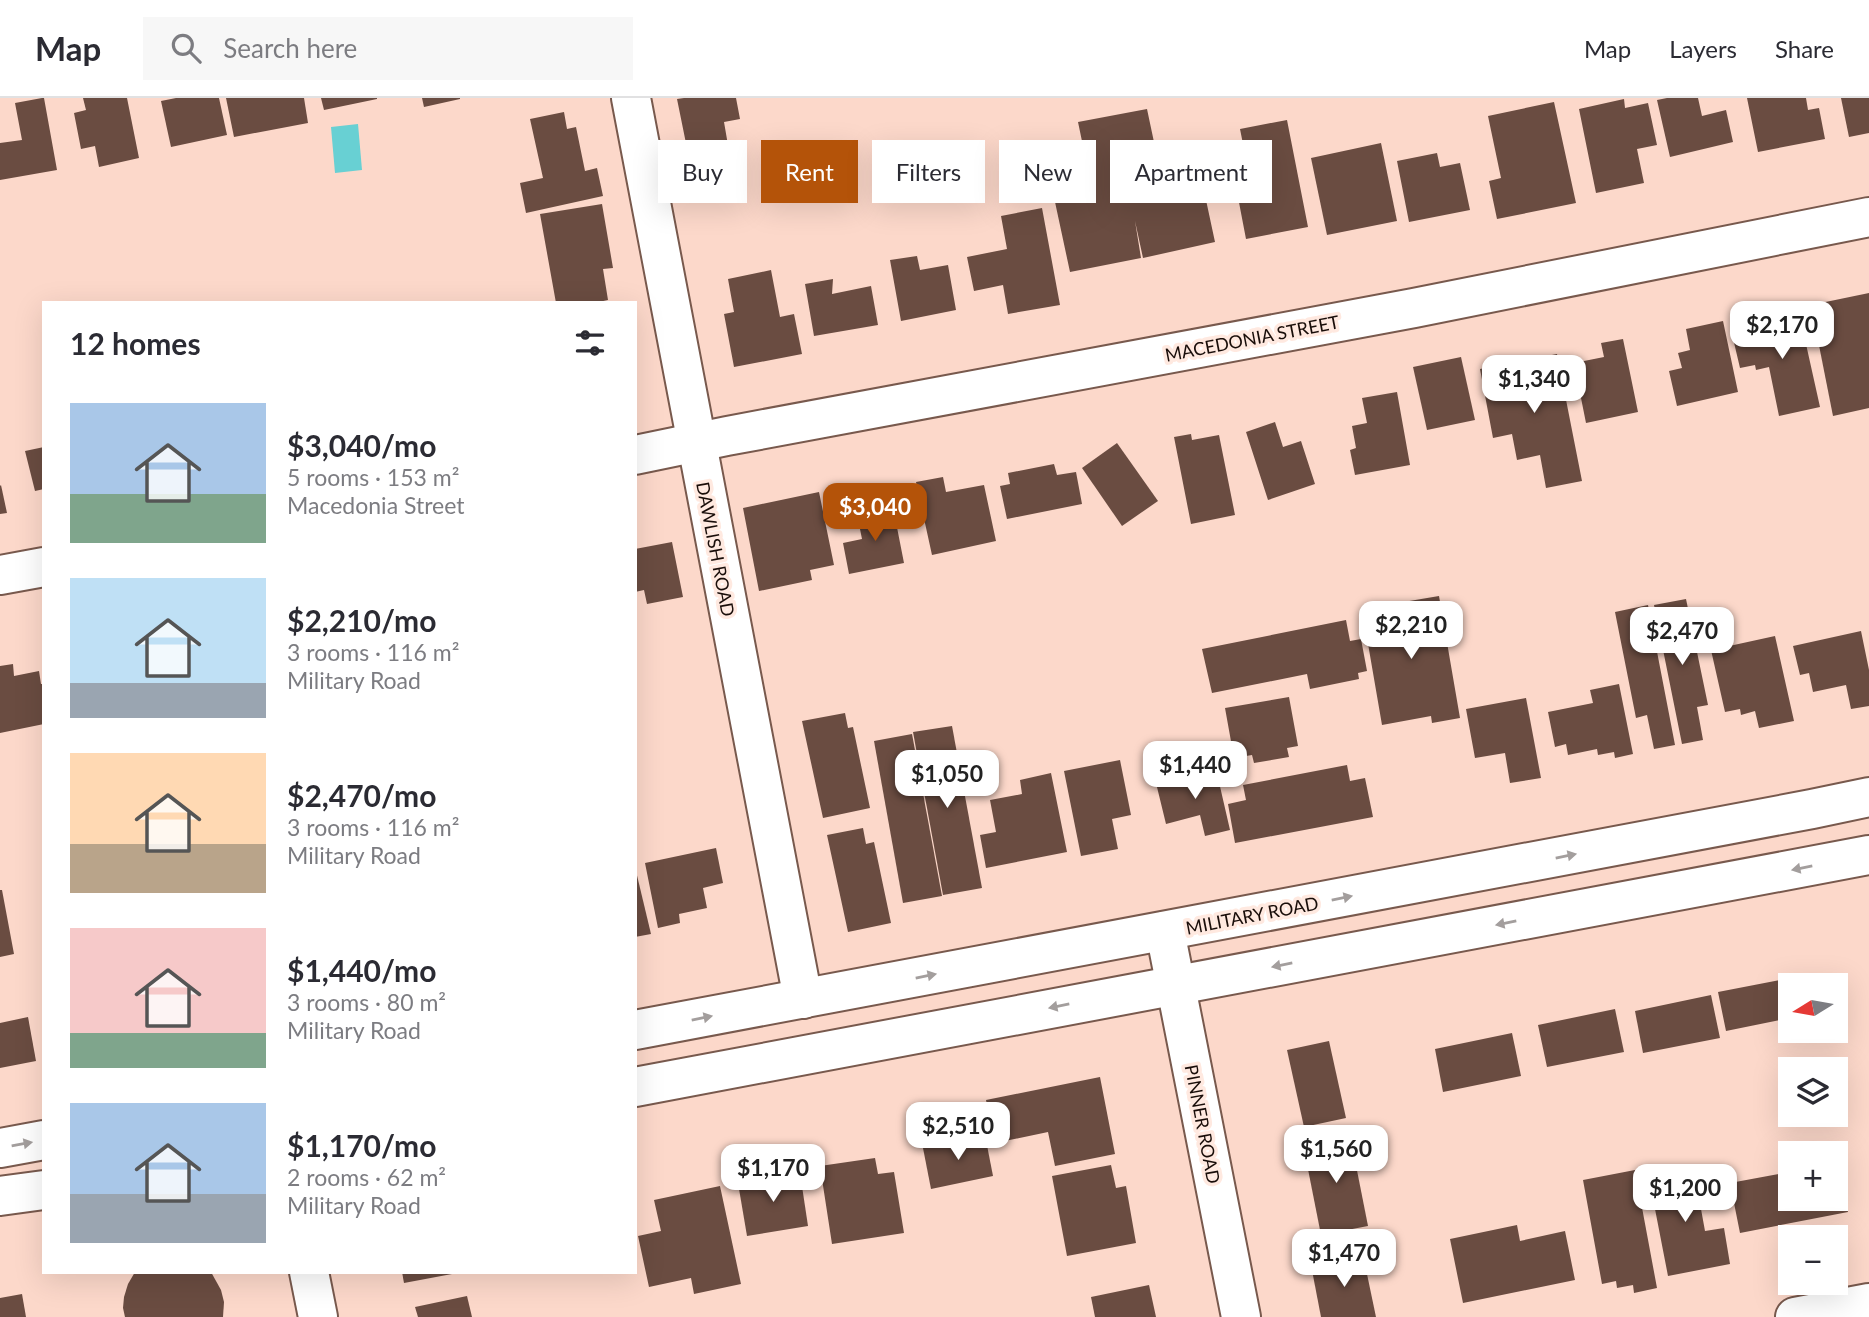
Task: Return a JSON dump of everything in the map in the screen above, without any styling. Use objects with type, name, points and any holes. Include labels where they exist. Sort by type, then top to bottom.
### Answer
[{"type":"street","name":"DAWLISH ROAD","points":[[631,98],[803,999]]},
{"type":"street","name":"MACEDONIA STREET","points":[[637,456],[1869,217]]},
{"type":"street","points":[[0,575],[42,567]]},
{"type":"street","name":"MILITARY ROAD","points":[[637,1030],[1869,797]]},
{"type":"street","points":[[637,1087],[1869,855]]},
{"type":"street","name":"PINNER ROAD","points":[[1166,931],[1241,1317]]},
{"type":"street","points":[[0,1148],[42,1140]]},
{"type":"street","points":[[0,1196],[42,1190]]},
{"type":"street","points":[[309,1274],[318,1317]]},
{"type":"street","points":[[1795,1317],[1869,1303]]},
{"type":"water","points":[[358,124],[362,170],[335,173],[331,127]]},
{"type":"building","points":[[44,98],[57,170],[0,180],[0,143],[22,140],[15,103]]},
{"type":"building","points":[[83,98],[127,98],[139,158],[99,167],[95,146],[81,149],[74,113],[86,110]]},
{"type":"building","points":[[176,98],[219,98],[227,135],[171,147],[161,101]]},
{"type":"building","points":[[226,98],[304,98],[308,123],[234,137]]},
{"type":"building","points":[[321,98],[377,98],[377,99],[324,110]]},
{"type":"building","points":[[422,98],[460,98],[460,99],[424,107]]},
{"type":"building","points":[[736,98],[740,119],[724,122],[727,140],[685,140],[677,99]]},
{"type":"building","points":[[1698,98],[1702,116],[1726,110],[1733,142],[1670,157],[1657,100]]},
{"type":"building","points":[[1747,98],[1806,98],[1808,110],[1819,108],[1825,139],[1758,152]]},
{"type":"building","points":[[1841,98],[1869,98],[1869,133],[1849,137]]},
{"type":"building","points":[[1624,99],[1625,108],[1648,103],[1657,145],[1637,149],[1644,183],[1596,193],[1579,109]]},
{"type":"building","points":[[1554,102],[1576,203],[1497,219],[1489,181],[1501,178],[1488,116]]},
{"type":"building","points":[[1147,109],[1154,140],[1110,140],[1110,203],[1207,203],[1215,242],[1143,258],[1135,221],[1141,258],[1070,272],[1055,203],[1096,203],[1096,140],[1082,140],[1078,122]]},
{"type":"building","points":[[564,112],[567,129],[576,127],[585,171],[597,168],[603,196],[526,213],[520,183],[543,178],[530,119]]},
{"type":"building","points":[[1287,120],[1308,227],[1246,239],[1239,203],[1272,203],[1272,140],[1242,140],[1240,129]]},
{"type":"building","points":[[1381,143],[1397,221],[1327,235],[1311,158]]},
{"type":"building","points":[[1437,153],[1440,167],[1460,163],[1470,210],[1409,222],[1397,161]]},
{"type":"building","points":[[602,204],[613,268],[603,269],[608,300],[556,301],[540,214]]},
{"type":"building","points":[[1042,208],[1060,305],[1008,314],[1003,285],[974,291],[967,257],[1007,249],[1001,216]]},
{"type":"building","points":[[917,256],[920,270],[948,265],[956,310],[901,321],[890,260]]},
{"type":"building","points":[[771,270],[780,317],[794,314],[802,354],[734,367],[724,314],[734,312],[728,279]]},
{"type":"building","points":[[833,279],[832,294],[871,286],[878,325],[814,336],[805,284]]},
{"type":"building","points":[[1869,293],[1869,408],[1833,416],[1811,305]]},
{"type":"building","points":[[1798,308],[1820,407],[1779,416],[1769,367],[1756,370],[1755,365],[1740,368],[1732,334],[1773,325],[1770,314]]},
{"type":"building","points":[[1723,321],[1738,392],[1677,406],[1669,371],[1682,368],[1678,353],[1690,350],[1686,329]]},
{"type":"building","points":[[1623,339],[1638,412],[1586,423],[1574,363],[1604,357],[1601,343]]},
{"type":"building","points":[[1557,354],[1582,481],[1546,488],[1540,455],[1517,460],[1512,434],[1493,438],[1480,369]]},
{"type":"building","points":[[1461,357],[1475,420],[1427,430],[1413,367]]},
{"type":"building","points":[[1397,392],[1410,465],[1355,475],[1350,450],[1356,448],[1352,426],[1367,423],[1362,398]]},
{"type":"building","points":[[1275,422],[1283,447],[1301,441],[1315,484],[1268,500],[1246,432]]},
{"type":"building","points":[[1191,434],[1192,440],[1219,435],[1235,515],[1191,524],[1174,437]]},
{"type":"building","points":[[1117,443],[1158,501],[1122,526],[1082,468]]},
{"type":"building","points":[[42,447],[42,489],[35,491],[25,451]]},
{"type":"building","points":[[1054,464],[1057,475],[1076,472],[1082,504],[1007,519],[1000,486],[1010,484],[1008,473]]},
{"type":"building","points":[[943,477],[946,492],[984,485],[996,541],[932,555],[916,482]]},
{"type":"building","points":[[0,486],[7,513],[0,514]]},
{"type":"building","points":[[819,492],[834,565],[810,570],[812,580],[759,591],[743,508]]},
{"type":"building","points":[[893,507],[904,563],[849,574],[843,543],[862,539],[857,514]]},
{"type":"building","points":[[672,542],[683,597],[647,604],[644,590],[637,592],[637,549]]},
{"type":"building","points":[[1439,596],[1460,718],[1432,723],[1431,716],[1382,725],[1362,609]]},
{"type":"building","points":[[1686,599],[1708,705],[1697,707],[1703,740],[1682,744],[1654,605]]},
{"type":"building","points":[[1648,605],[1675,745],[1654,749],[1647,715],[1636,718],[1615,612]]},
{"type":"building","points":[[1346,620],[1350,641],[1361,639],[1367,671],[1358,673],[1359,679],[1310,689],[1307,674],[1212,693],[1202,649]]},
{"type":"building","points":[[1861,631],[1869,670],[1869,706],[1851,709],[1846,685],[1813,692],[1809,673],[1800,675],[1793,646]]},
{"type":"building","points":[[1775,636],[1794,721],[1759,728],[1755,711],[1741,715],[1740,709],[1725,712],[1711,650]]},
{"type":"building","points":[[13,664],[14,676],[39,671],[42,684],[42,724],[0,733],[0,666]]},
{"type":"building","points":[[1619,684],[1633,754],[1615,758],[1614,752],[1598,755],[1597,749],[1568,755],[1566,744],[1555,747],[1548,712],[1593,703],[1590,690]]},
{"type":"building","points":[[1289,697],[1298,746],[1287,748],[1289,757],[1254,763],[1252,755],[1234,758],[1225,708]]},
{"type":"building","points":[[1526,698],[1541,778],[1510,783],[1505,753],[1475,758],[1466,709]]},
{"type":"building","points":[[845,713],[848,728],[853,727],[870,808],[823,818],[802,721]]},
{"type":"building","points":[[952,726],[982,888],[943,895],[913,732]]},
{"type":"building","points":[[912,734],[942,896],[903,903],[874,741]]},
{"type":"building","points":[[1120,760],[1131,815],[1112,819],[1118,849],[1081,856],[1064,771]]},
{"type":"building","points":[[1347,765],[1350,781],[1365,778],[1373,817],[1235,843],[1228,804],[1246,800],[1243,785]]},
{"type":"building","points":[[1216,769],[1230,830],[1205,836],[1200,815],[1166,824],[1156,783]]},
{"type":"building","points":[[1051,773],[1067,852],[986,868],[980,835],[996,832],[990,800],[1022,794],[1020,780]]},
{"type":"building","points":[[863,828],[866,844],[874,842],[891,923],[848,932],[827,835]]},
{"type":"building","points":[[716,848],[723,883],[703,888],[707,908],[679,914],[680,923],[658,928],[645,863]]},
{"type":"building","points":[[637,875],[651,934],[637,937]]},
{"type":"building","points":[[0,890],[14,954],[0,957]]},
{"type":"building","points":[[1778,980],[1778,1020],[1726,1031],[1718,992]]},
{"type":"building","points":[[1711,995],[1720,1038],[1643,1053],[1635,1011]]},
{"type":"building","points":[[1615,1009],[1624,1052],[1547,1067],[1538,1025]]},
{"type":"building","points":[[28,1017],[36,1061],[0,1068],[0,1023]]},
{"type":"building","points":[[1512,1033],[1521,1076],[1443,1092],[1435,1049]]},
{"type":"building","points":[[1329,1041],[1346,1118],[1304,1127],[1287,1050]]},
{"type":"building","points":[[1100,1077],[1115,1154],[1055,1166],[1048,1132],[995,1143],[986,1100]]},
{"type":"building","points":[[985,1135],[993,1176],[931,1189],[923,1148]]},
{"type":"building","points":[[1350,1135],[1368,1226],[1321,1235],[1303,1144]]},
{"type":"building","points":[[875,1158],[878,1174],[894,1172],[904,1233],[832,1244],[820,1166]]},
{"type":"building","points":[[1111,1165],[1116,1188],[1126,1186],[1136,1243],[1067,1256],[1052,1176]]},
{"type":"building","points":[[1693,1165],[1705,1231],[1724,1228],[1730,1264],[1668,1276],[1648,1173]]},
{"type":"building","points":[[1635,1170],[1657,1288],[1634,1293],[1633,1285],[1617,1288],[1616,1281],[1602,1284],[1583,1180]]},
{"type":"building","points":[[800,1173],[808,1226],[747,1236],[738,1183]]},
{"type":"building","points":[[1778,1174],[1778,1211],[1848,1212],[1740,1233],[1730,1183]]},
{"type":"building","points":[[720,1186],[741,1284],[694,1294],[691,1278],[649,1287],[638,1236],[661,1231],[654,1200]]},
{"type":"building","points":[[1517,1225],[1520,1241],[1565,1231],[1575,1280],[1463,1303],[1450,1239]]},
{"type":"building","points":[[1363,1255],[1376,1317],[1321,1317],[1311,1265]]},
{"type":"building","points":[[134,1274],[212,1274],[221,1290],[224,1302],[223,1317],[125,1317],[124,1297]]},
{"type":"building","points":[[402,1274],[452,1274],[404,1283]]},
{"type":"building","points":[[1149,1285],[1156,1317],[1095,1317],[1091,1297]]},
{"type":"building","points":[[22,1294],[26,1317],[0,1317],[0,1298]]},
{"type":"building","points":[[467,1296],[472,1317],[418,1317],[415,1307]]}]
